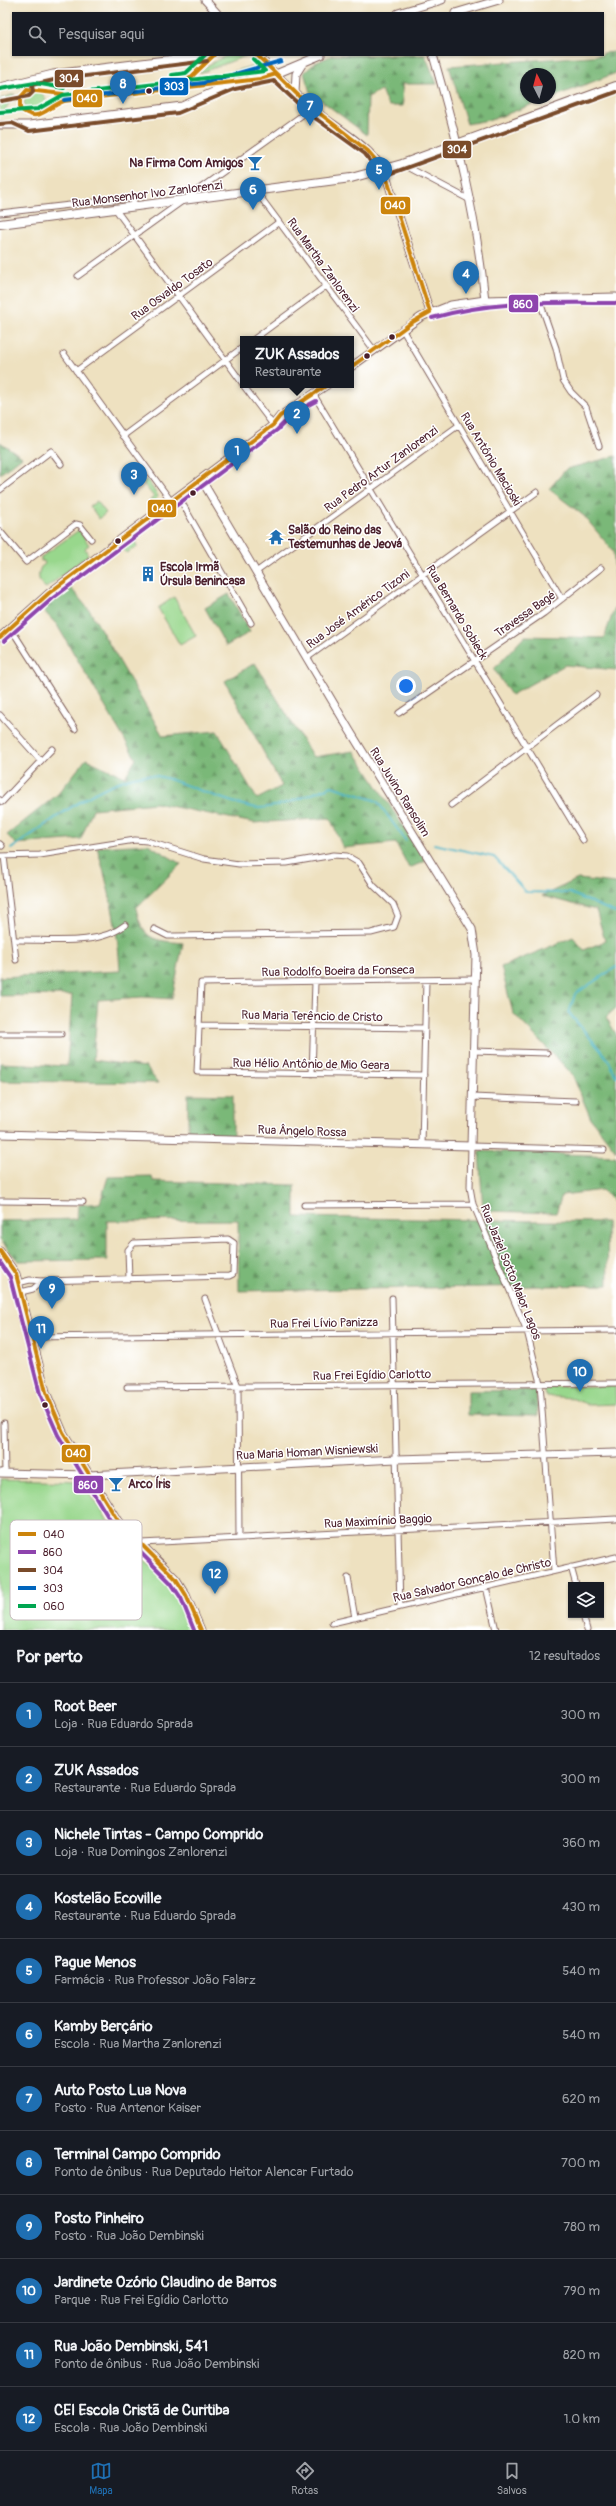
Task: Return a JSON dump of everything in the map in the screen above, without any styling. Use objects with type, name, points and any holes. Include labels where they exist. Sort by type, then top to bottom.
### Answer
[{"type":"main road","name":"Rua Monsenhor Ivo Zanlorenzi","points":[[0,224],[137,208],[335,181],[384,170],[402,164],[616,86]]},
{"type":"street","points":[[205,0],[216,12]]},
{"type":"street","points":[[400,12],[417,4],[442,0]]},
{"type":"street","points":[[458,12],[499,0]]},
{"type":"street","points":[[0,87],[53,74],[198,56]]},
{"type":"street","points":[[258,56],[312,108],[361,143],[375,157],[384,170],[430,312]]},
{"type":"street","points":[[0,125],[29,125],[177,107],[233,83],[276,74],[319,56]]},
{"type":"street","points":[[433,56],[459,143],[471,200],[485,300]]},
{"type":"street","points":[[295,93],[296,74],[303,63]]},
{"type":"street","points":[[78,276],[178,202],[213,180],[312,108]]},
{"type":"street","points":[[402,164],[471,200]]},
{"type":"street","name":"Rua Martha Zanlorenzi","points":[[256,191],[374,350]]},
{"type":"street","points":[[0,213],[131,198],[137,208]]},
{"type":"street","points":[[116,210],[240,381]]},
{"type":"street","name":"Rua Osvaldo Tosato","points":[[76,371],[279,222]]},
{"type":"street","points":[[258,336],[326,286]]},
{"type":"street","points":[[354,365],[402,329],[430,312],[451,305],[485,300],[616,297]]},
{"type":"street","points":[[539,299],[554,340],[564,380],[571,392],[586,407],[599,446]]},
{"type":"street","name":"Rua Antônio Macioski","points":[[402,329],[562,599]]},
{"type":"street","points":[[123,436],[240,349]]},
{"type":"street","points":[[64,354],[171,501]]},
{"type":"street","points":[[245,388],[273,425]]},
{"type":"street","points":[[0,637],[49,593],[273,425],[280,416],[323,388]]},
{"type":"street","name":"Rua Bernardo Sobieck","points":[[314,395],[583,840]]},
{"type":"street","name":"Rua Pedro Artur Zanlorenzi","points":[[256,572],[459,425]]},
{"type":"street","points":[[0,490],[51,451],[61,464]]},
{"type":"street","name":"Rua Juvino Ransolim","points":[[201,479],[307,658],[468,922],[475,946],[471,1146]]},
{"type":"street","name":"Rua José Américo Tizoni","points":[[307,658],[537,492]]},
{"type":"street","points":[[178,496],[251,623]]},
{"type":"street","points":[[0,531],[23,561],[76,524],[80,525],[91,539]]},
{"type":"street","name":"Travessa Bagé","points":[[399,713],[562,599],[601,568]]},
{"type":"street","points":[[10,627],[75,729]]},
{"type":"street","points":[[451,805],[596,696]]},
{"type":"street","points":[[0,715],[41,761]]},
{"type":"street","points":[[1,801],[52,749]]},
{"type":"street","points":[[16,960],[2,856],[40,855],[135,840],[147,841],[204,859],[239,864],[287,863],[334,855],[347,856],[359,863],[373,885],[393,904],[398,916],[398,921],[389,929],[359,934],[168,936],[154,929]]},
{"type":"street","points":[[14,940],[93,939],[110,935],[125,925]]},
{"type":"street","name":"Rua Rodolfo Boeira da Fonseca","points":[[200,1025],[201,983],[475,979]]},
{"type":"street","points":[[422,1145],[426,980]]},
{"type":"street","points":[[312,1074],[315,982]]},
{"type":"street","name":"Rua Maria Terêncio de Cristo","points":[[200,1025],[425,1028]]},
{"type":"street","name":"Rua Hélio Antônio de Mio Geara","points":[[200,1025],[198,1072],[424,1075]]},
{"type":"street","points":[[0,1034],[61,1034]]},
{"type":"street","points":[[474,1051],[547,1053]]},
{"type":"street","points":[[472,1097],[576,1101]]},
{"type":"street","name":"Rua Ângelo Rossa","points":[[0,1134],[604,1150]]},
{"type":"street","name":"Rua Jaziel Sotto Maior Lagos","points":[[471,1146],[470,1187],[473,1204],[527,1331],[540,1383],[554,1571]]},
{"type":"street","points":[[0,1201],[83,1202]]},
{"type":"street","points":[[304,1205],[473,1204]]},
{"type":"street","points":[[18,1283],[30,1280],[129,1279],[232,1275],[234,1243],[228,1239],[134,1244],[128,1250],[129,1279]]},
{"type":"street","points":[[0,1251],[12,1266],[18,1283],[42,1378],[56,1417],[89,1475],[117,1520]]},
{"type":"street","points":[[21,1292],[33,1289],[42,1281]]},
{"type":"street","points":[[392,1298],[400,1608]]},
{"type":"street","points":[[205,1299],[238,1386],[239,1538]]},
{"type":"street","name":"Rua Frei Lívio Panizza","points":[[32,1336],[616,1330]]},
{"type":"street","name":"Rua Frei Egídio Carlotto","points":[[128,1387],[616,1383]]},
{"type":"street","points":[[2,1473],[4,1423]]},
{"type":"street","name":"Rua Maria Homan Wisniewski","points":[[2,1473],[89,1475],[396,1459],[616,1453]]},
{"type":"street","name":"Rua Maximínio Baggio","points":[[142,1543],[616,1519]]},
{"type":"street","points":[[142,1544],[176,1579],[186,1595],[201,1630]]},
{"type":"street","name":"Rua Salvador Gonçalo de Christo","points":[[332,1623],[616,1557]]},
{"type":"street","points":[[571,1567],[575,1582]]},
{"type":"street","points":[[348,1578],[355,1618]]},
{"type":"street","points":[[486,1587],[496,1630]]},
{"type":"street","points":[[584,1618],[587,1630]]},
{"type":"green space","points":[[616,52],[616,73],[556,96],[556,68],[520,68],[520,104],[533,104],[494,119],[467,124],[449,66],[589,56],[604,56],[604,53]]},
{"type":"green space","points":[[226,56],[245,56],[200,73],[202,68]]},
{"type":"green space","points":[[331,56],[425,56],[437,84],[402,84],[403,106],[388,106],[381,90],[368,97],[367,135],[310,92],[304,73],[315,63]]},
{"type":"green space","points":[[255,65],[262,73],[202,81]]},
{"type":"green space","points":[[35,91],[43,94],[46,102],[43,110],[35,113],[27,110],[24,102],[27,94]]},
{"type":"green space","points":[[15,94],[3,113],[0,113],[0,99]]},
{"type":"green space","points":[[0,442],[22,457],[0,474]]},
{"type":"green space","points":[[616,456],[616,586],[613,551],[584,516],[549,489],[566,469]]},
{"type":"green space","points":[[147,480],[158,496],[152,506],[150,500],[154,497],[142,482]]},
{"type":"green space","points":[[97,501],[106,513],[99,519],[90,506]]},
{"type":"green space","points":[[79,530],[89,545],[85,548],[88,555],[46,588],[41,584],[39,579],[41,567],[45,564],[44,561],[41,561],[41,557]]},
{"type":"green space","points":[[134,538],[137,547],[126,553],[121,547]]},
{"type":"green space","points":[[70,587],[90,611],[163,736],[217,731],[257,799],[282,786],[225,681],[255,663],[313,757],[354,751],[426,861],[409,868],[396,843],[343,848],[330,818],[254,823],[155,803],[93,809],[81,839],[16,844],[7,835],[58,794],[86,759],[125,777],[136,759],[57,625],[42,609]]},
{"type":"green space","points":[[229,594],[250,632],[226,646],[205,608]]},
{"type":"green space","points":[[174,597],[196,636],[180,645],[158,608]]},
{"type":"green space","points":[[616,604],[616,670],[565,665],[511,695],[494,669],[525,636],[604,638]]},
{"type":"green space","points":[[148,844],[181,864],[136,908],[142,927],[151,937],[164,941],[183,943],[172,999],[142,997],[98,1000],[93,1060],[146,1067],[158,1083],[0,1081],[0,1063],[67,1066],[72,995],[0,996],[0,977],[120,971],[112,909],[97,847]]},
{"type":"green space","points":[[578,879],[616,883],[616,1008],[606,1017],[616,1034],[616,1151],[591,1119],[572,1074],[513,1013],[501,967],[573,937],[584,950],[605,941],[596,910],[542,896]]},
{"type":"green space","points":[[188,1094],[233,1095],[233,1136],[188,1135]]},
{"type":"green space","points":[[479,1151],[616,1156],[616,1204],[602,1190],[562,1195],[556,1213],[483,1211]]},
{"type":"green space","points":[[152,1176],[153,1181],[295,1185],[295,1217],[607,1222],[608,1285],[239,1291],[238,1220],[107,1221],[107,1260],[18,1261],[0,1240],[0,1221],[77,1219],[78,1205],[100,1203],[108,1177]]},
{"type":"green space","points":[[615,1386],[616,1404],[589,1405],[571,1398],[546,1396],[544,1387]]},
{"type":"green space","points":[[536,1390],[538,1416],[468,1415],[468,1391]]},
{"type":"green space","points":[[0,1479],[84,1481],[91,1497],[107,1520],[10,1520],[10,1620],[142,1620],[142,1558],[163,1575],[172,1586],[197,1630],[0,1630]]},
{"type":"waterway","points":[[11,849],[94,793],[112,784],[146,775],[165,778],[246,806],[260,808],[288,803],[332,786],[377,801],[406,841]]},
{"type":"waterway","points":[[434,844],[494,857],[526,892],[570,893],[616,913]]},
{"type":"waterway","points":[[616,967],[575,994],[569,1013],[608,1059],[616,1076]]},
{"type":"transit line","name":"060","points":[[172,75],[186,73],[204,56]]},
{"type":"transit line","name":"040","points":[[173,81],[189,79],[213,56]]},
{"type":"transit line","name":"040","points":[[258,56],[305,102],[368,151],[384,170],[430,312],[411,323],[354,365]]},
{"type":"transit line","name":"060","points":[[0,112],[38,109],[63,95],[265,71],[253,59]]},
{"type":"transit line","name":"304","points":[[1,101],[29,96],[33,92],[32,85],[54,80],[207,61]]},
{"type":"transit line","name":"303","points":[[64,100],[203,83],[281,61]]},
{"type":"transit line","name":"040","points":[[63,94],[27,90],[20,98],[20,109],[27,113],[38,115],[64,101],[260,79],[276,74]]},
{"type":"transit line","name":"304","points":[[0,124],[12,123],[29,131],[178,113],[235,89],[274,81],[308,113],[365,154],[380,174],[384,176],[616,92]]},
{"type":"transit line","name":"060","points":[[0,89],[35,83],[64,88]]},
{"type":"transit line","name":"860","points":[[432,318],[455,312],[500,305],[546,303],[616,303]]},
{"type":"transit line","name":"040","points":[[0,637],[49,593],[273,425],[280,416],[322,388]]},
{"type":"transit line","name":"860","points":[[4,641],[53,598],[277,430],[295,412],[316,401]]},
{"type":"transit line","name":"040","points":[[0,1251],[16,1274],[46,1392],[63,1432],[117,1520]]},
{"type":"transit line","name":"860","points":[[0,1262],[10,1277],[40,1394],[58,1435],[110,1520]]},
{"type":"transit line","name":"040","points":[[142,1545],[176,1579],[186,1595],[201,1630]]},
{"type":"transit line","name":"860","points":[[142,1554],[171,1583],[181,1598],[194,1630]]},
{"type":"place","name":"Terminal Campo Comprido","points":[[123,104]]},
{"type":"place","name":"Auto Posto Lua Nova","points":[[310,126]]},
{"type":"place","name":"Na Firma Com Amigos","points":[[255,163]]},
{"type":"place","name":"Pague Menos","points":[[379,190]]},
{"type":"place","name":"Kamby Berçário","points":[[253,210]]},
{"type":"place","name":"Kostelão Ecoville","points":[[466,294]]},
{"type":"place","name":"ZUK Assados","points":[[297,434]]},
{"type":"place","name":"Root Beer","points":[[237,471]]},
{"type":"place","name":"Nichele Tintas - Campo Comprido","points":[[134,495]]},
{"type":"place","name":"Salão do Reino das Testemunhas de Jeová","points":[[276,537]]},
{"type":"place","name":"Escola Irmã Úrsula Benincasa","points":[[148,574]]},
{"type":"place","name":"Posto Pinheiro","points":[[52,1309]]},
{"type":"place","name":"Rua João Dembinski, 541","points":[[41,1349]]},
{"type":"place","name":"Jardinete Ozório Claudino de Barros","points":[[580,1392]]},
{"type":"place","name":"Arco Íris","points":[[116,1484]]},
{"type":"place","name":"CEI Escola Cristã de Curitiba","points":[[215,1594]]}]
